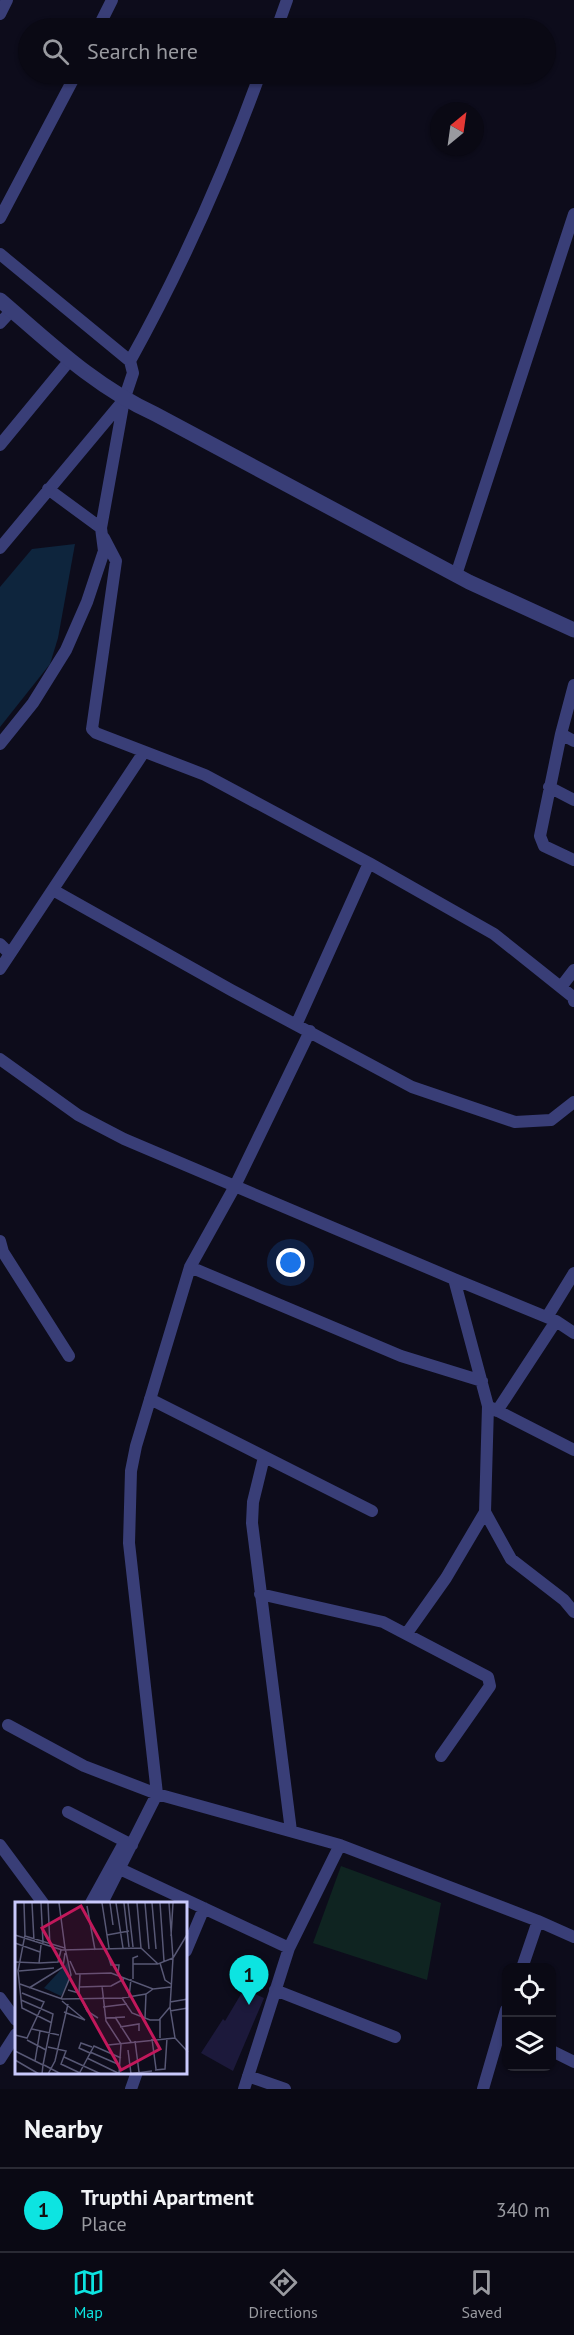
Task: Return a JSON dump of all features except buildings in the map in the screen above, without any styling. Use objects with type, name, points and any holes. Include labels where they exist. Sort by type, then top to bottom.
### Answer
[{"type":"street","points":[[0,14],[7,0]]},
{"type":"street","points":[[103,18],[112,0]]},
{"type":"street","points":[[281,18],[287,0]]},
{"type":"street","points":[[0,218],[71,84]]},
{"type":"street","points":[[130,361],[198,227],[256,84]]},
{"type":"street","points":[[456,575],[574,214]]},
{"type":"street","points":[[0,254],[130,361],[133,373],[124,400],[103,533],[104,551],[87,602],[66,650],[33,703],[0,744]]},
{"type":"street","points":[[0,323],[6,305],[70,360],[124,400],[155,414],[456,575],[574,630]]},
{"type":"street","points":[[0,445],[70,360]]},
{"type":"street","points":[[0,548],[124,400]]},
{"type":"street","points":[[48,489],[103,533],[116,561],[92,729],[96,733],[205,776],[369,863],[494,934],[561,987],[574,1001]]},
{"type":"street","points":[[574,685],[549,787],[540,841],[544,846],[574,860]]},
{"type":"street","points":[[561,734],[574,741]]},
{"type":"street","points":[[0,969],[144,752]]},
{"type":"street","points":[[549,787],[574,800]]},
{"type":"street","points":[[297,1023],[369,863]]},
{"type":"street","points":[[53,890],[231,990],[297,1023],[412,1087],[515,1122],[551,1120],[574,1102]]},
{"type":"street","points":[[0,944],[10,954]]},
{"type":"street","points":[[561,987],[574,970]]},
{"type":"street","points":[[92,1902],[157,1794],[129,1543],[131,1471],[190,1267],[234,1188],[310,1031]]},
{"type":"street","points":[[0,1059],[78,1115],[124,1139],[234,1188],[552,1319],[574,1334]]},
{"type":"street","points":[[0,1241],[3,1252],[69,1356]]},
{"type":"street","points":[[190,1267],[401,1356],[482,1381]]},
{"type":"street","points":[[493,1408],[552,1319],[574,1273]]},
{"type":"street","points":[[406,1633],[446,1578],[485,1512],[493,1408],[482,1381],[454,1280]]},
{"type":"street","points":[[150,1399],[372,1511]]},
{"type":"street","points":[[493,1408],[574,1450]]},
{"type":"street","points":[[264,1457],[253,1502],[260,1594],[291,1831]]},
{"type":"street","points":[[485,1512],[511,1559],[564,1600],[574,1612]]},
{"type":"street","points":[[260,1594],[383,1622],[488,1677],[491,1682],[441,1756]]},
{"type":"street","points":[[8,1725],[84,1766],[157,1794],[340,1845],[574,1937]]},
{"type":"street","points":[[68,1812],[128,1844]]},
{"type":"street","points":[[103,1902],[120,1869],[128,1844]]},
{"type":"street","points":[[0,1845],[42,1902]]},
{"type":"street","points":[[244,2089],[289,1948],[340,1845]]},
{"type":"street","points":[[120,1869],[289,1948]]},
{"type":"street","points":[[188,1946],[204,1908]]},
{"type":"street","points":[[524,1963],[538,1921]]},
{"type":"street","points":[[276,1989],[395,2037]]},
{"type":"street","points":[[0,1998],[15,2019]]},
{"type":"street","points":[[483,2089],[502,2033]]},
{"type":"street","points":[[0,2058],[15,2036]]},
{"type":"street","points":[[556,2053],[574,2062]]},
{"type":"street","points":[[130,2089],[137,2074]]},
{"type":"street","points":[[248,2076],[285,2089]]},
{"type":"green space","points":[[341,1866],[441,1903],[427,1980],[313,1943]]},
{"type":"water","points":[[75,544],[58,638],[50,664],[0,727],[0,587],[32,549]]},
{"type":"place","name":"Trupthi Apartment","points":[[249,2005]]}]
